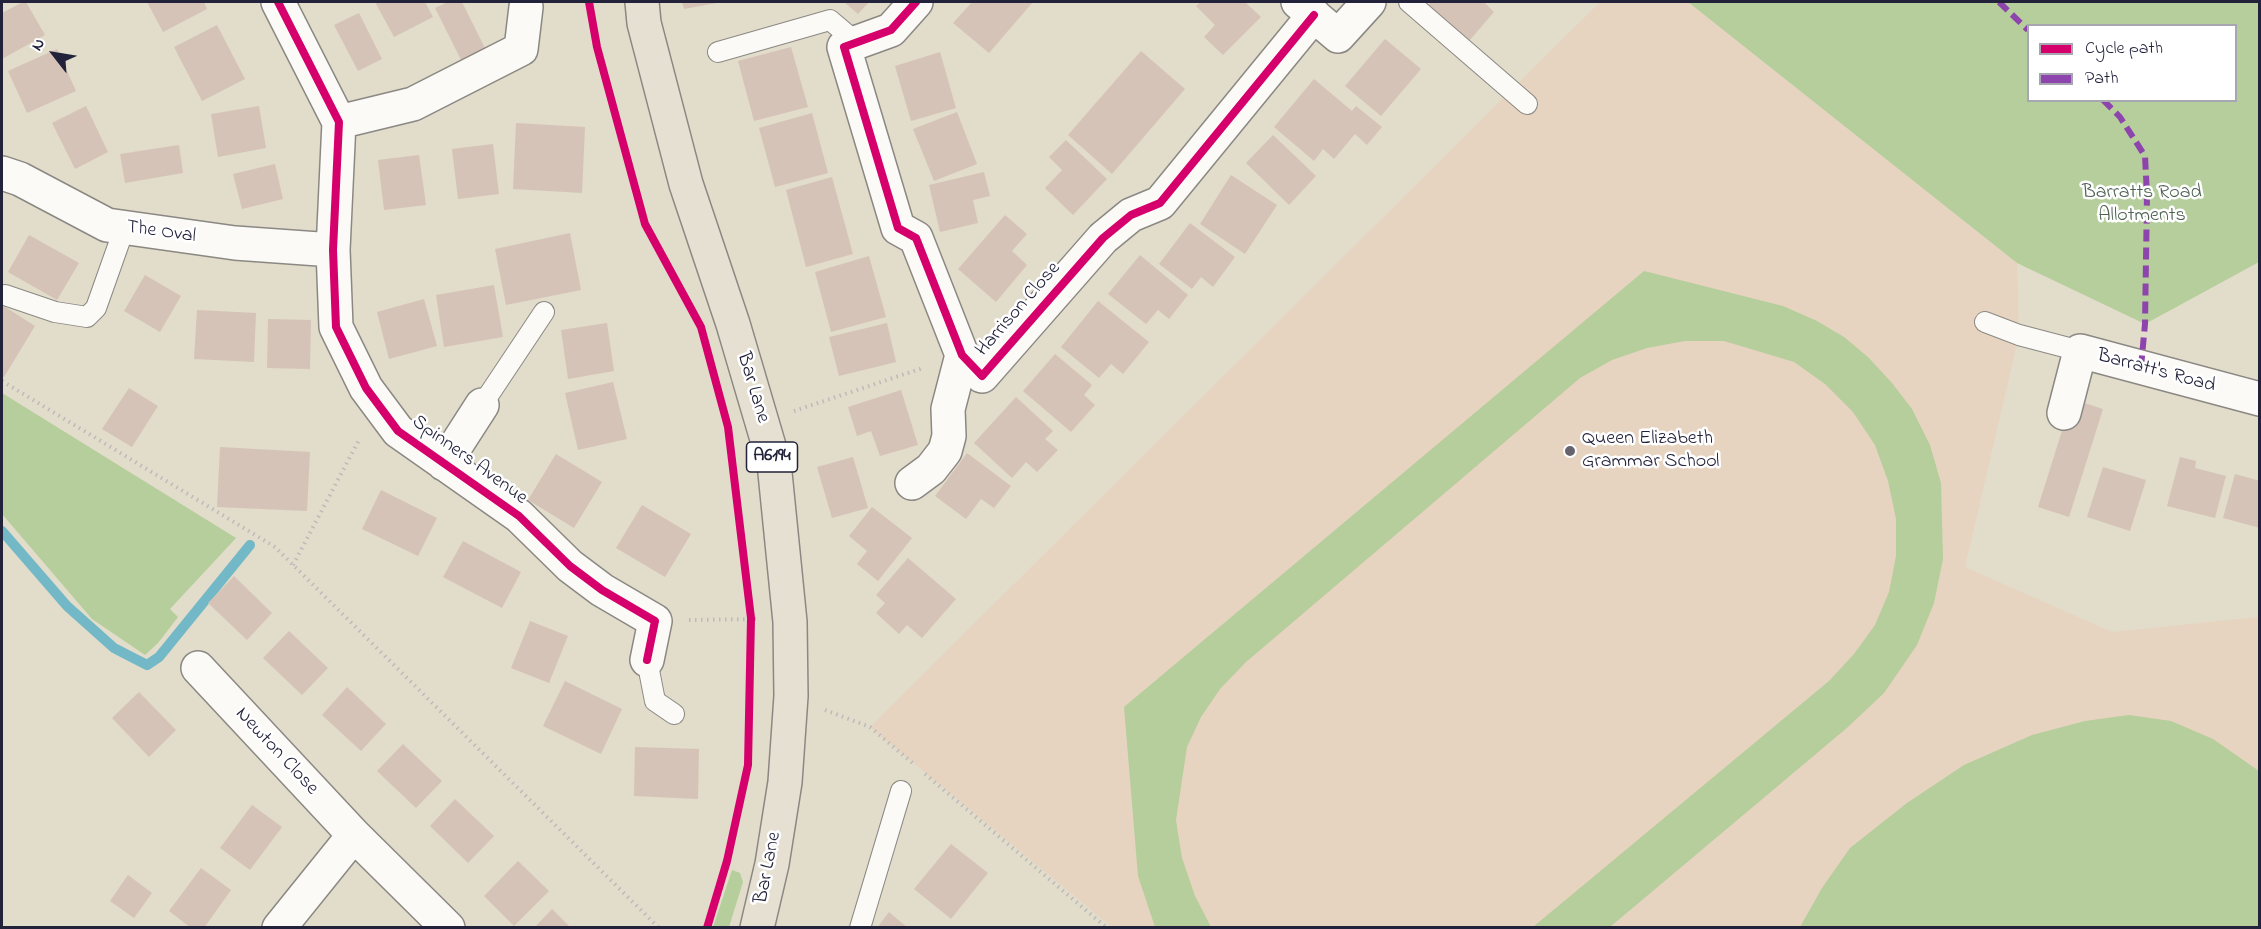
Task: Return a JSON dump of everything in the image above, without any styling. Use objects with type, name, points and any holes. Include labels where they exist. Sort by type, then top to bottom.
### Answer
[{"type":"main road","name":"Bar Lane","points":[[642,2],[645,23],[686,184],[774,463],[790,622],[791,696],[785,782],[772,864],[757,927]]},
{"type":"street","name":"Spinners Avenue","points":[[278,2],[339,122],[333,250],[336,327],[366,388],[379,402],[398,431],[519,516],[570,566],[602,590],[655,621]]},
{"type":"street","points":[[857,43],[891,30],[916,2]]},
{"type":"street","points":[[1306,8],[1338,36],[1369,2]]},
{"type":"street","points":[[339,122],[413,104],[521,49],[527,4]]},
{"type":"street","name":"Harrison Close","points":[[857,43],[844,47],[898,228],[916,238],[962,355],[982,376],[1104,237],[1131,215],[1160,203],[1306,8]]},
{"type":"street","name":"The Oval","points":[[2,173],[20,179],[107,225],[124,229],[235,243],[333,250]]},
{"type":"street","name":"Barratt's Road","points":[[2064,413],[2080,351],[2259,399]]},
{"type":"street","name":"Harrison Close","points":[[912,483],[931,469],[945,451],[949,436],[948,409],[962,355]]},
{"type":"street","name":"Spinners Avenue","points":[[444,464],[482,405]]},
{"type":"street","points":[[647,660],[655,621]]},
{"type":"street","name":"Newton Close","points":[[198,668],[354,835],[448,927]]},
{"type":"street","points":[[279,927],[354,835]]},
{"type":"lane","points":[[1409,2],[1527,104]]},
{"type":"lane","points":[[718,52],[830,20],[857,43]]},
{"type":"lane","points":[[5,295],[55,312],[87,317],[96,308],[124,229]]},
{"type":"lane","points":[[482,405],[544,312]]},
{"type":"lane","points":[[1985,322],[2019,335],[2080,351]]},
{"type":"lane","points":[[647,660],[655,701],[674,714]]},
{"type":"lane","points":[[860,927],[901,791]]},
{"type":"path","points":[[762,422],[962,355]]},
{"type":"path","points":[[2,381],[275,547],[659,927]]},
{"type":"path","points":[[293,565],[379,402]]},
{"type":"path","points":[[750,607],[751,630]]},
{"type":"path","points":[[655,621],[751,618],[790,622]]},
{"type":"path","points":[[791,696],[870,727],[1107,927]]},
{"type":"shaded area","name":"Queen Elizabeth Grammar School","points":[[1600,2],[1688,2],[2017,263],[2019,335],[1965,567],[2112,632],[2259,617],[2259,927],[1112,927],[870,727]]},
{"type":"green space","name":"Barratts Road Allotments","points":[[1688,2],[2259,2],[2259,262],[2145,324],[2017,263]]},
{"type":"green space","points":[[1644,271],[1783,306],[1817,321],[1844,337],[1868,357],[1912,409],[1930,445],[1941,483],[1943,559],[1934,603],[1917,645],[1884,693],[1848,727],[1610,927],[1533,927],[1829,681],[1854,654],[1875,625],[1889,592],[1896,556],[1896,519],[1888,481],[1875,445],[1853,412],[1825,384],[1794,362],[1724,341],[1685,341],[1647,348],[1612,360],[1580,378],[1246,662],[1220,689],[1201,717],[1187,747],[1176,820],[1182,858],[1195,896],[1211,927],[1155,927],[1138,876],[1124,707]]},
{"type":"green space","points":[[2,393],[236,538],[170,609],[178,617],[158,643],[145,655],[92,619],[2,514]]},
{"type":"green space","points":[[2129,715],[2171,721],[2213,739],[2259,771],[2259,927],[1800,927],[1822,888],[1850,848],[1907,803],[1964,765],[2032,735],[2085,721]]},
{"type":"green space","points":[[732,870],[740,873],[743,882],[729,927],[713,927]]},
{"type":"building","points":[[26,2],[45,35],[2,59],[2,13]]},
{"type":"building","points":[[147,2],[204,2],[207,9],[163,32]]},
{"type":"building","points":[[375,2],[425,2],[433,17],[394,37]]},
{"type":"building","points":[[448,2],[462,2],[486,50],[462,62],[435,8]]},
{"type":"building","points":[[682,2],[717,2],[717,3],[684,9]]},
{"type":"building","points":[[844,2],[869,2],[858,14]]},
{"type":"building","points":[[972,2],[1033,2],[989,53],[953,23]]},
{"type":"building","points":[[1201,2],[1245,2],[1261,17],[1223,55],[1204,37],[1215,25],[1196,6]]},
{"type":"building","points":[[1431,2],[1484,2],[1494,12],[1469,41],[1428,6]]},
{"type":"building","points":[[359,13],[382,59],[358,71],[334,25]]},
{"type":"building","points":[[217,25],[245,79],[202,101],[174,47]]},
{"type":"building","points":[[1385,39],[1421,69],[1381,116],[1345,86]]},
{"type":"building","points":[[791,47],[808,107],[754,121],[738,61]]},
{"type":"building","points":[[57,49],[76,91],[27,113],[8,71]]},
{"type":"building","points":[[1141,51],[1185,89],[1112,174],[1068,135]]},
{"type":"building","points":[[940,52],[956,108],[911,121],[895,66]]},
{"type":"building","points":[[1314,79],[1352,111],[1356,106],[1382,127],[1367,145],[1355,134],[1334,159],[1323,149],[1314,161],[1274,127]]},
{"type":"building","points":[[86,106],[108,152],[75,169],[52,123]]},
{"type":"building","points":[[259,106],[266,148],[218,157],[211,114]]},
{"type":"building","points":[[957,112],[977,164],[934,181],[913,129]]},
{"type":"building","points":[[812,113],[828,173],[775,187],[759,128]]},
{"type":"building","points":[[516,123],[585,127],[582,193],[513,189]]},
{"type":"building","points":[[1273,135],[1316,176],[1289,205],[1246,163]]},
{"type":"building","points":[[1066,140],[1107,179],[1073,215],[1045,188],[1062,170],[1049,157]]},
{"type":"building","points":[[493,144],[499,194],[458,199],[452,149]]},
{"type":"building","points":[[179,145],[183,173],[125,183],[120,154]]},
{"type":"building","points":[[419,155],[426,205],[384,210],[378,160]]},
{"type":"building","points":[[275,164],[283,199],[242,209],[233,174]]},
{"type":"building","points":[[984,172],[990,196],[973,200],[978,223],[940,232],[929,185]]},
{"type":"building","points":[[1231,175],[1277,205],[1245,254],[1200,224]]},
{"type":"building","points":[[832,177],[853,254],[806,267],[786,190]]},
{"type":"building","points":[[1005,215],[1027,234],[1012,251],[1027,265],[996,302],[958,269]]},
{"type":"building","points":[[1190,223],[1235,257],[1213,287],[1201,277],[1192,289],[1159,264]]},
{"type":"building","points":[[570,233],[581,290],[506,305],[495,249]]},
{"type":"building","points":[[29,235],[79,263],[57,300],[8,272]]},
{"type":"building","points":[[1140,255],[1188,295],[1169,319],[1158,310],[1146,324],[1108,294]]},
{"type":"building","points":[[869,256],[886,317],[831,332],[815,272]]},
{"type":"building","points":[[145,275],[181,296],[160,332],[124,311]]},
{"type":"building","points":[[494,285],[503,337],[444,347],[436,295]]},
{"type":"building","points":[[424,299],[437,346],[389,359],[377,312]]},
{"type":"building","points":[[1098,301],[1149,342],[1123,374],[1111,364],[1099,378],[1061,347]]},
{"type":"building","points":[[2,305],[35,326],[4,377],[2,376]]},
{"type":"building","points":[[197,310],[256,313],[254,362],[194,359]]},
{"type":"building","points":[[268,319],[311,320],[310,369],[267,368]]},
{"type":"building","points":[[607,323],[614,371],[568,379],[561,330]]},
{"type":"building","points":[[887,323],[896,362],[839,376],[829,337]]},
{"type":"building","points":[[1055,354],[1092,385],[1084,395],[1095,405],[1071,432],[1023,391]]},
{"type":"building","points":[[613,382],[627,439],[578,450],[565,393]]},
{"type":"building","points":[[129,388],[158,406],[132,447],[102,429]]},
{"type":"building","points":[[901,390],[918,445],[880,456],[871,431],[857,436],[848,407]]},
{"type":"building","points":[[1016,397],[1053,431],[1045,439],[1058,450],[1037,472],[1026,462],[1012,478],[974,443]]},
{"type":"building","points":[[2072,399],[2103,409],[2069,517],[2038,507]]},
{"type":"building","points":[[220,447],[310,452],[307,511],[217,507]]},
{"type":"building","points":[[967,453],[1011,486],[994,508],[981,499],[966,519],[935,496]]},
{"type":"building","points":[[556,454],[602,482],[574,528],[528,500]]},
{"type":"building","points":[[853,457],[868,508],[832,518],[817,467]]},
{"type":"building","points":[[2180,457],[2196,461],[2195,468],[2226,476],[2215,518],[2167,506]]},
{"type":"building","points":[[2103,467],[2146,480],[2130,531],[2087,517]]},
{"type":"building","points":[[2235,474],[2260,481],[2260,528],[2223,518]]},
{"type":"building","points":[[381,490],[437,518],[418,556],[362,529]]},
{"type":"building","points":[[642,505],[691,534],[665,577],[616,548]]},
{"type":"building","points":[[872,507],[912,538],[878,581],[857,564],[867,551],[849,536]]},
{"type":"building","points":[[463,541],[521,572],[502,608],[443,577]]},
{"type":"building","points":[[908,558],[956,599],[922,638],[907,625],[899,634],[876,613],[885,603],[876,595]]},
{"type":"building","points":[[234,576],[272,613],[247,640],[208,603]]},
{"type":"building","points":[[530,621],[568,636],[549,683],[511,668]]},
{"type":"building","points":[[289,631],[328,668],[302,695],[263,658]]},
{"type":"building","points":[[565,681],[622,709],[601,754],[543,726]]},
{"type":"building","points":[[347,687],[386,724],[361,751],[322,715]]},
{"type":"building","points":[[139,692],[176,730],[149,757],[112,718]]},
{"type":"building","points":[[403,744],[442,781],[416,808],[377,771]]},
{"type":"building","points":[[635,747],[699,749],[698,799],[634,796]]},
{"type":"building","points":[[455,799],[494,836],[468,863],[430,826]]},
{"type":"building","points":[[252,805],[282,827],[250,870],[220,848]]},
{"type":"building","points":[[951,844],[988,873],[951,919],[914,889]]},
{"type":"building","points":[[518,861],[549,891],[514,926],[484,896]]},
{"type":"building","points":[[201,868],[231,890],[204,928],[191,928],[169,911]]},
{"type":"building","points":[[128,875],[152,893],[134,918],[110,901]]},
{"type":"building","points":[[552,909],[571,928],[534,928]]},
{"type":"building","points":[[889,912],[908,928],[877,928]]},
{"type":"waterway","points":[[2,531],[67,606],[114,648],[147,665],[159,657],[250,545]]},
{"type":"marked path","points":[[1999,2],[2027,29]]},
{"type":"marked path","points":[[2105,102],[2120,117],[2145,156],[2147,195],[2145,324],[2141,367]]},
{"type":"cycle path","points":[[278,2],[339,122],[333,250],[336,327],[366,388],[398,431],[519,516],[570,566],[602,590],[655,621],[647,660]]},
{"type":"cycle path","points":[[589,2],[597,47],[645,224],[701,327],[728,427],[751,618],[748,765],[727,861],[707,928]]},
{"type":"cycle path","points":[[916,2],[891,30],[844,47],[898,228],[916,238],[962,355],[982,376],[1103,238],[1131,215],[1160,203],[1314,15]]},
{"type":"place","name":"Queen Elizabeth Grammar School","points":[[1570,451]]}]
